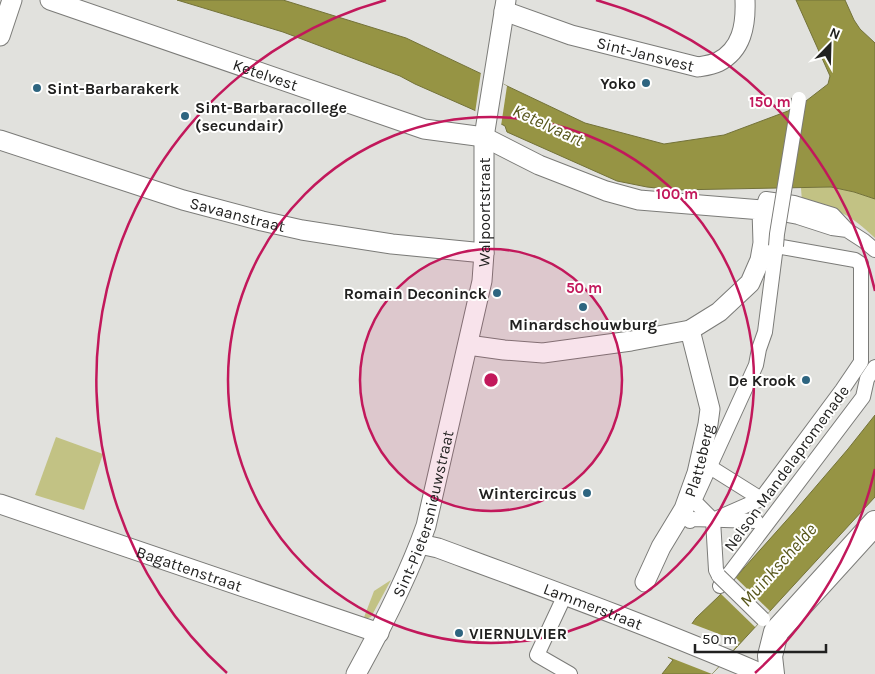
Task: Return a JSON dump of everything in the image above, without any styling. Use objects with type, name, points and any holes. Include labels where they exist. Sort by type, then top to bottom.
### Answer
[{"type":"street","points":[[0,36],[12,0]]},
{"type":"street","name":"Ketelvest","points":[[50,0],[424,129],[486,128],[539,165],[618,194],[648,201],[762,210]]},
{"type":"street","name":"Sint-Jansvest","points":[[505,6],[571,35],[698,67],[716,63],[728,55],[738,44],[743,31],[745,0]]},
{"type":"street","name":"Walpoortstraat","points":[[468,345],[482,281],[486,128],[505,6]]},
{"type":"street","points":[[772,674],[769,625],[719,581],[716,570],[713,520],[694,500],[719,465],[756,365],[765,332],[777,234],[799,99]]},
{"type":"street","name":"Savaanstraat","points":[[0,140],[183,200],[262,221],[302,230],[392,244],[484,253]]},
{"type":"street","points":[[468,345],[543,353],[631,341],[690,330],[720,312],[750,283],[760,260],[762,210],[847,230],[864,240],[875,250]]},
{"type":"street","points":[[713,520],[761,499],[861,362],[861,264],[855,260],[776,246]]},
{"type":"street","name":"Platteberg","points":[[645,582],[661,547],[684,509],[696,473],[708,424],[710,409],[690,330]]},
{"type":"street","name":"Sint-Pietersnieuwstraat","points":[[356,674],[379,633],[420,544],[426,526],[468,345]]},
{"type":"street","points":[[748,362],[759,349]]},
{"type":"street","name":"Nelson Mandelapromenade","points":[[719,581],[863,397],[867,379],[875,367]]},
{"type":"street","points":[[719,465],[761,499]]},
{"type":"street","name":"Bagattenstraat","points":[[0,504],[379,633]]},
{"type":"street","points":[[690,521],[692,519],[756,521]]},
{"type":"street","points":[[769,625],[875,522]]},
{"type":"street","name":"Lammerstraat","points":[[420,544],[438,548],[565,595],[762,674]]},
{"type":"street","points":[[565,595],[537,655],[570,674]]},
{"type":"green space","points":[[831,187],[875,199],[875,238],[842,213],[824,206],[802,202],[801,188]]},
{"type":"green space","points":[[56,437],[103,454],[84,510],[35,495]]},
{"type":"green space","points":[[391,580],[371,617],[363,620],[374,591]]},
{"type":"water","name":"Ketelvaart","points":[[177,0],[283,0],[406,38],[585,123],[664,144],[724,135],[788,111],[806,101],[828,84],[830,76],[796,0],[845,0],[860,29],[875,43],[875,199],[831,187],[674,190],[617,181],[507,132],[505,126],[400,76],[283,32]]},
{"type":"water","name":"Muinkschelde","points":[[875,415],[875,497],[712,674],[662,674],[673,660],[668,657],[696,618],[719,596],[794,512]]},
{"type":"pier","points":[[481,72],[507,86],[501,126],[475,113]]},
{"type":"pier","points":[[734,576],[770,611],[755,627],[719,592]]},
{"type":"pier","points":[[690,623],[740,642],[712,674],[666,656]]},
{"type":"place","name":"Yoko","points":[[646,83]]},
{"type":"place","name":"Sint-Barbarakerk","points":[[37,88]]},
{"type":"place","name":"Sint-Barbaracollege (secundair)","points":[[185,116]]},
{"type":"place","name":"Romain Deconinck","points":[[497,293]]},
{"type":"place","name":"Minardschouwburg","points":[[583,307]]},
{"type":"place","name":"De Krook","points":[[806,380]]},
{"type":"place","name":"Wintercircus","points":[[587,493]]},
{"type":"place","name":"VIERNULVIER","points":[[459,633]]}]
